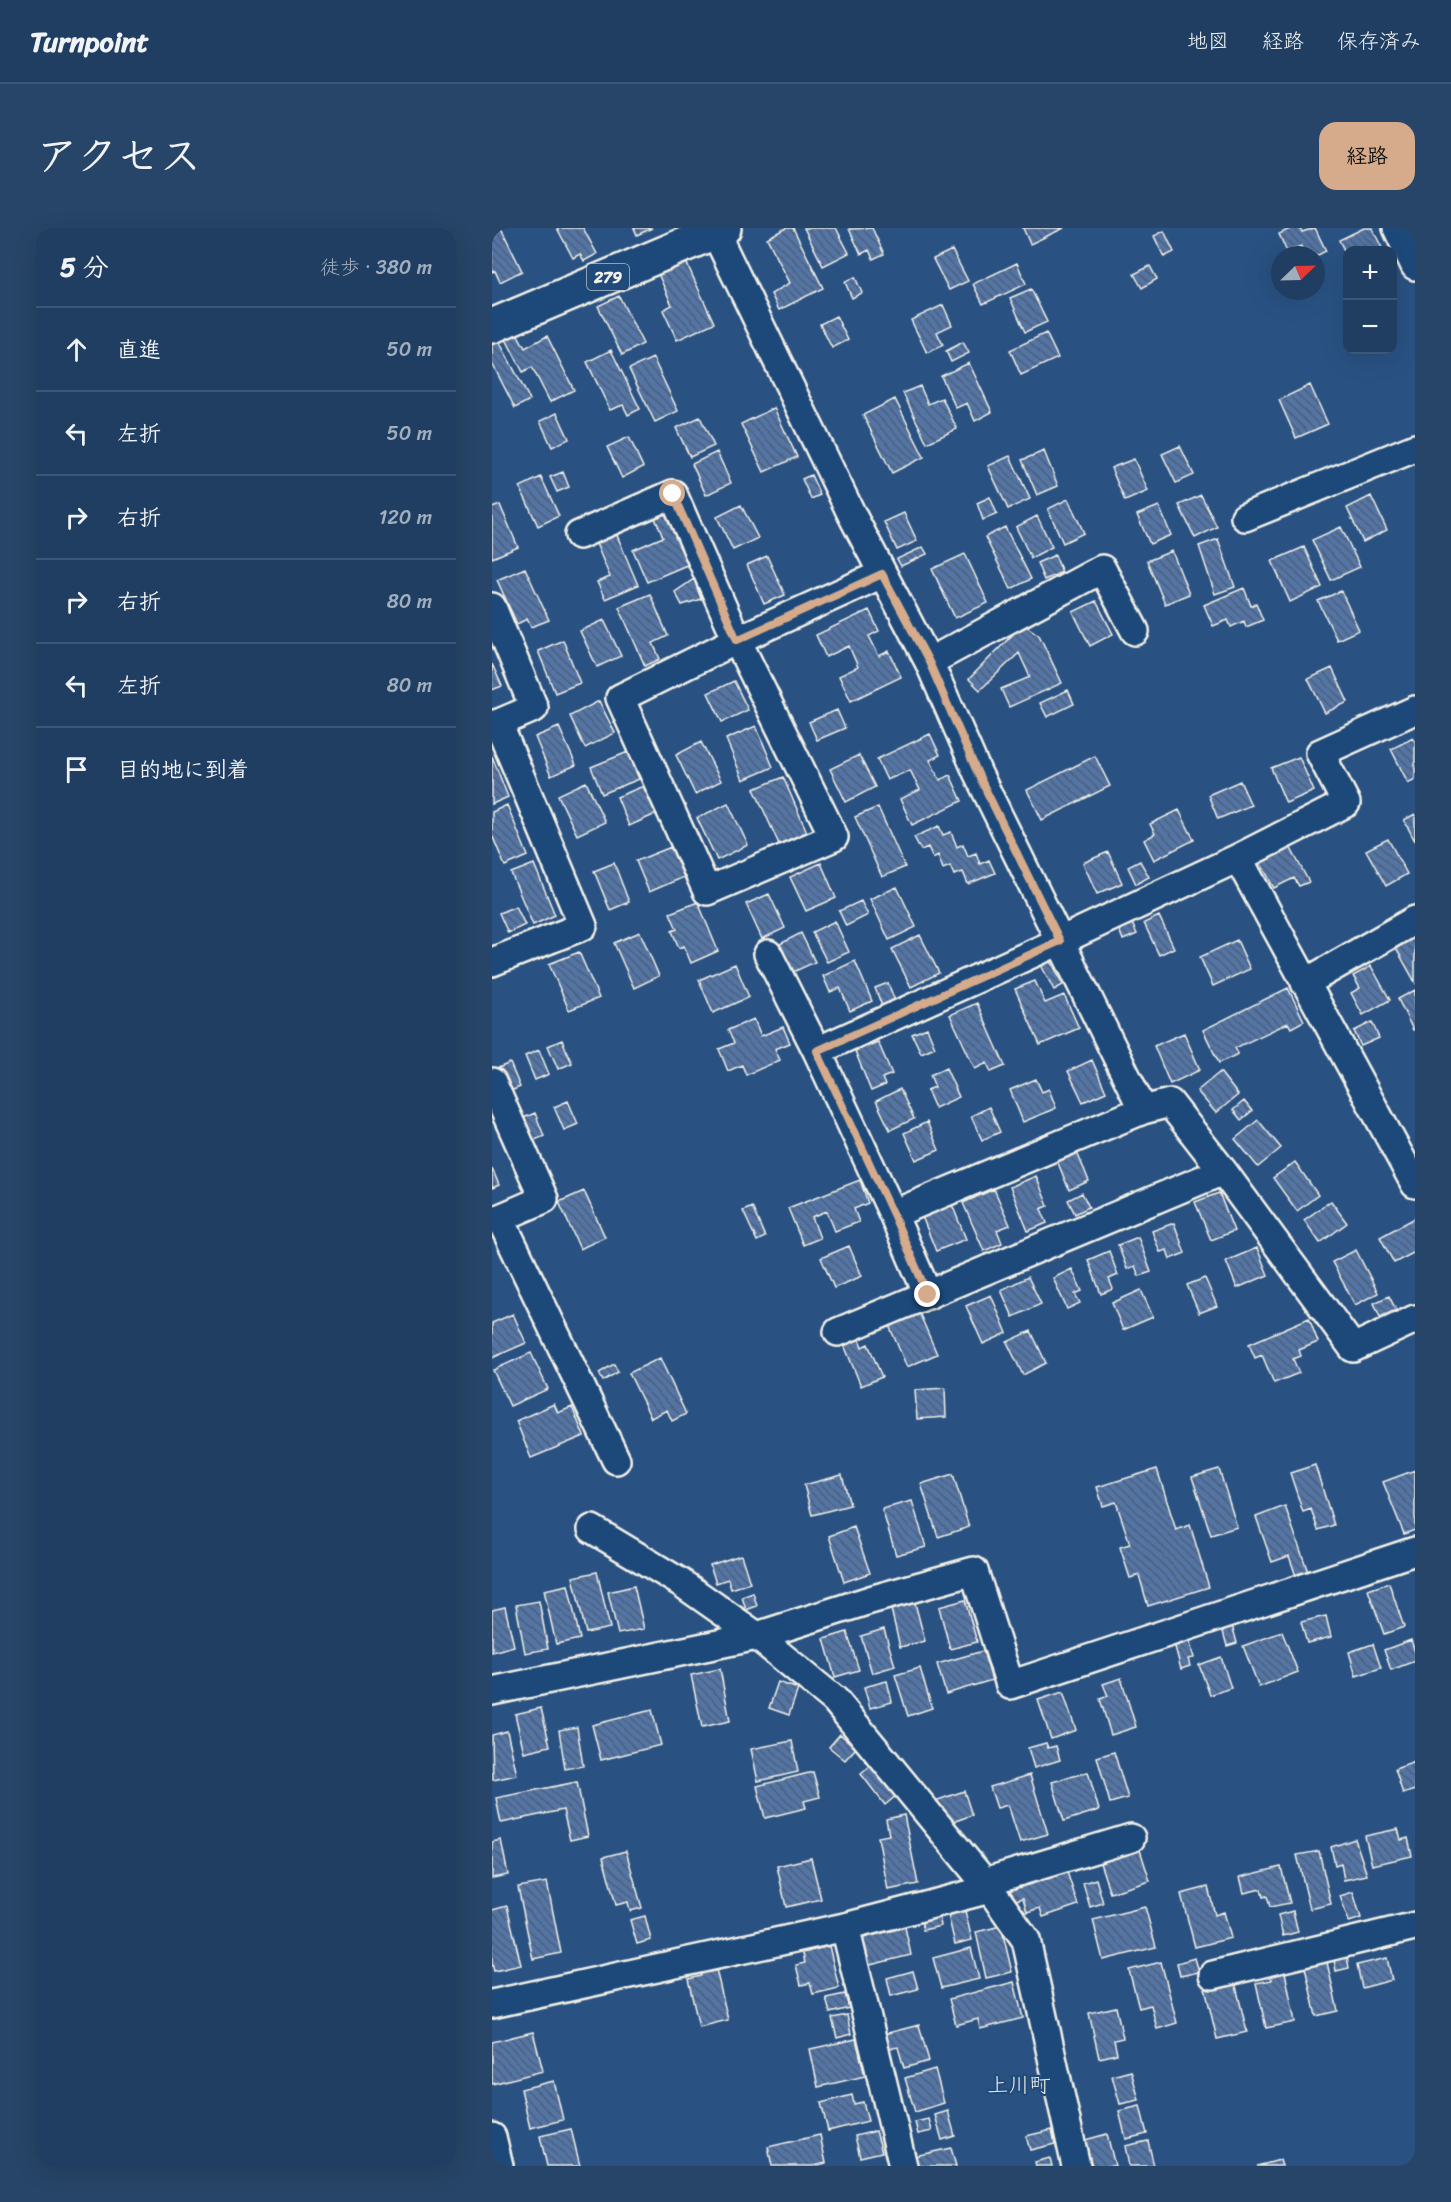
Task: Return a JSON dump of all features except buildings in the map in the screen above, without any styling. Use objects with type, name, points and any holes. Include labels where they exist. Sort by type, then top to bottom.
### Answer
[{"type":"highway","name":"279","points":[[492,326],[720,230]]},
{"type":"street","points":[[1397,228],[1415,266]]},
{"type":"street","points":[[720,230],[882,574],[929,662],[978,774],[1143,1110]]},
{"type":"street","points":[[1245,517],[1415,448]]},
{"type":"street","points":[[579,535],[673,494],[737,640],[834,837],[707,891],[620,698],[737,640],[882,574]]},
{"type":"street","points":[[929,662],[1102,569],[1135,631]]},
{"type":"street","points":[[492,607],[534,708],[495,725],[584,926],[492,963]]},
{"type":"street","points":[[817,1051],[1238,858],[1346,803],[1320,753],[1415,710]]},
{"type":"street","points":[[1238,858],[1415,1184]]},
{"type":"street","points":[[1305,983],[1415,920]]},
{"type":"street","points":[[768,954],[817,1051],[928,1295]]},
{"type":"street","points":[[492,1082],[544,1199],[500,1218],[616,1460]]},
{"type":"street","points":[[893,1214],[1143,1110],[1170,1103],[1353,1348],[1415,1319]]},
{"type":"street","points":[[838,1332],[1223,1171]]},
{"type":"street","points":[[592,1529],[680,1582],[757,1636],[835,1700],[988,1885],[1026,1940],[1077,2166]]},
{"type":"street","points":[[492,1691],[757,1636],[870,1600],[974,1571],[1010,1685],[1415,1551]]},
{"type":"street","points":[[492,2004],[845,1927],[988,1885],[1131,1838]]},
{"type":"street","points":[[1213,1975],[1415,1926]]},
{"type":"street","points":[[845,1927],[898,2165]]},
{"type":"street","points":[[492,2137],[499,2166]]},
{"type":"district","name":"上川町","points":[[1019,2085]]},
{"type":"route","points":[[673,494],[737,640],[882,574],[929,662],[978,774],[1060,941],[817,1051],[928,1295]]}]
